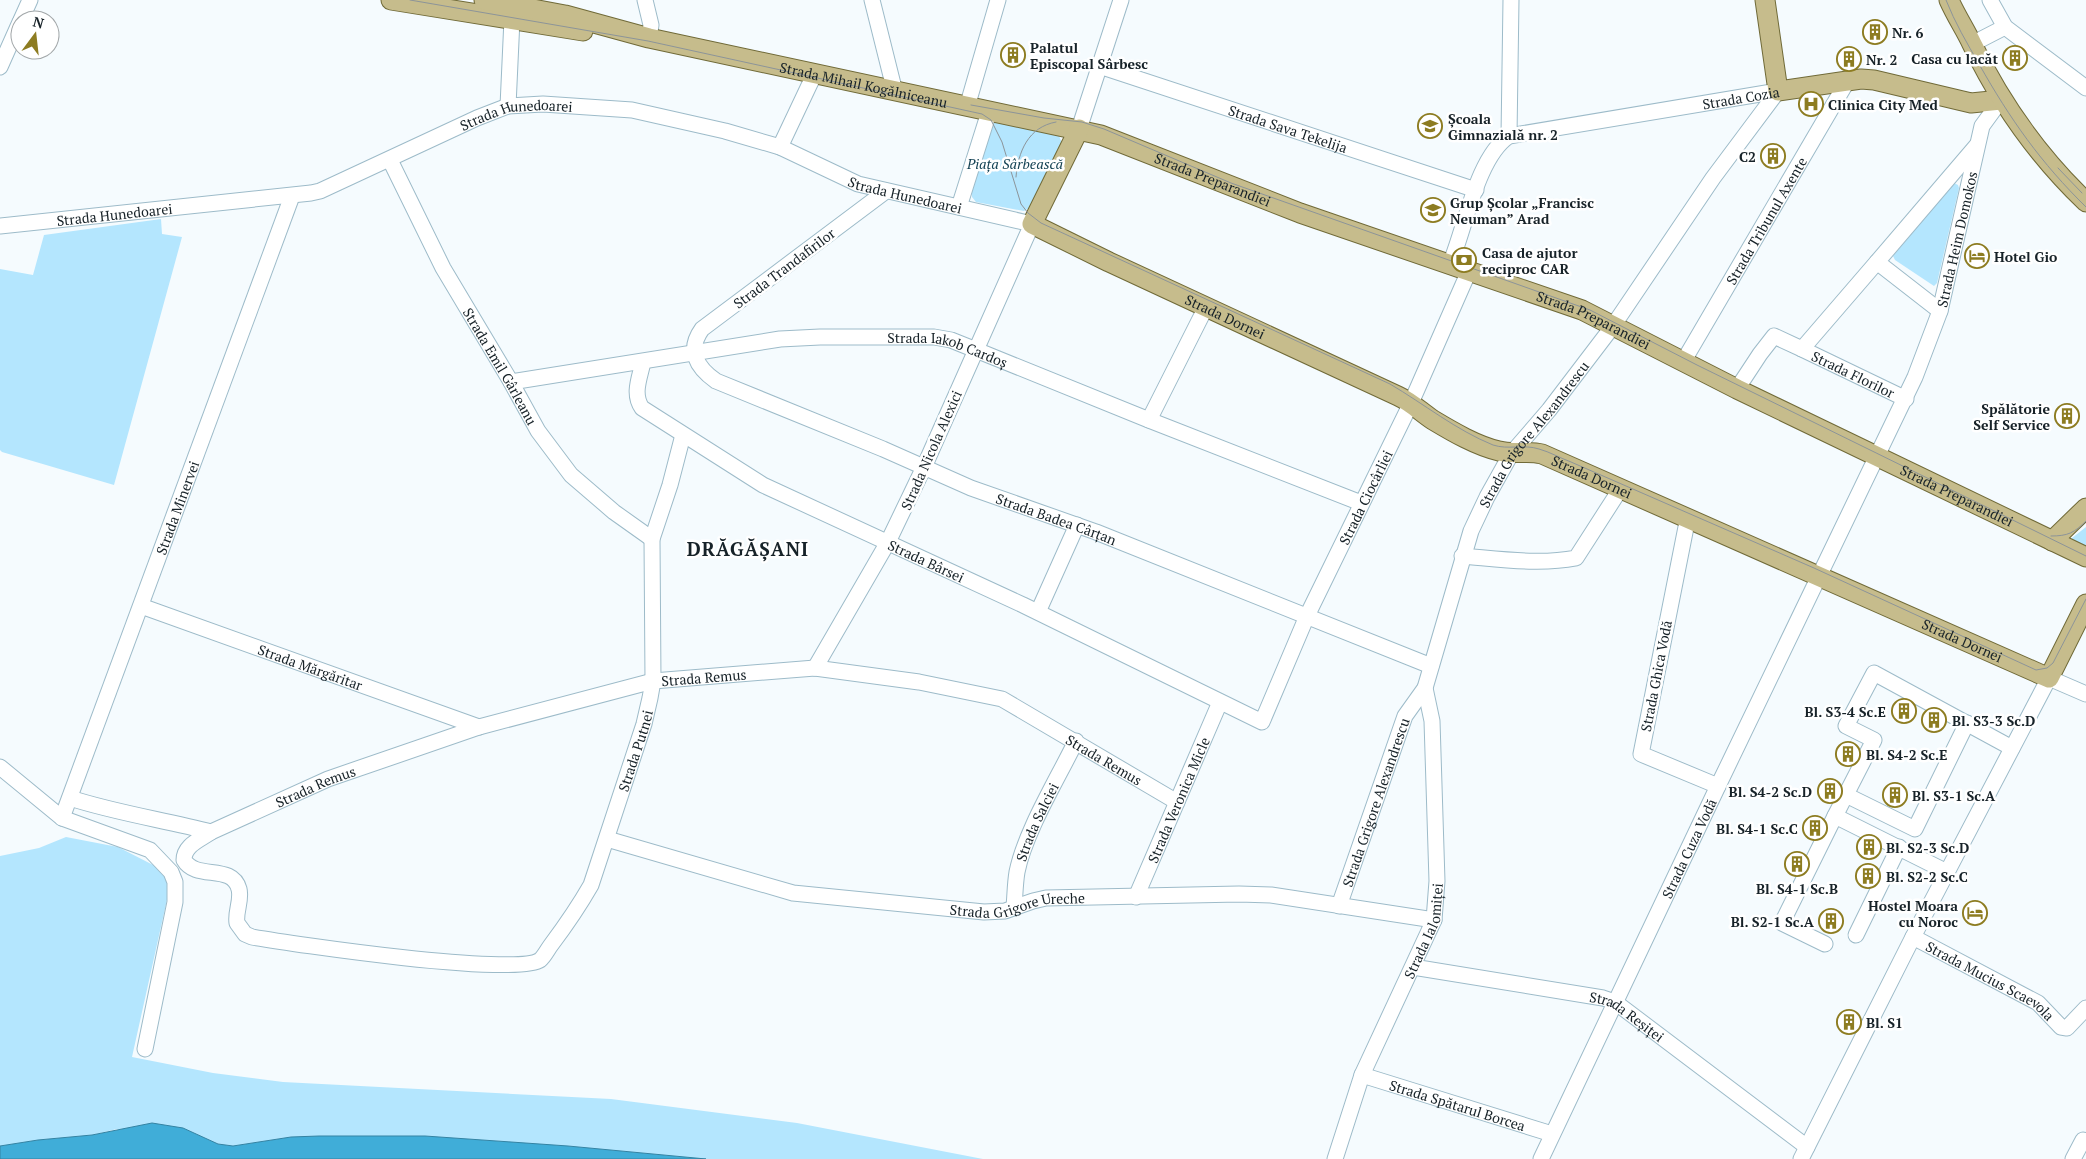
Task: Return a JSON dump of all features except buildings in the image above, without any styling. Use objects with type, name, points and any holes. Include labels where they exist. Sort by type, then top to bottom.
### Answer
[{"type":"main road","name":"Strada Mihail Kogălniceanu","points":[[391,0],[587,32],[648,38]]},
{"type":"main road","name":"Strada Mihail Kogălniceanu","points":[[484,0],[565,15],[648,38],[814,75],[1079,129]]},
{"type":"main road","points":[[1765,0],[1778,91]]},
{"type":"main road","points":[[1950,0],[2001,100],[2046,161],[2086,202]]},
{"type":"main road","name":"Strada Cozia","points":[[1778,91],[1848,80],[1874,80],[1971,103],[2001,100]]},
{"type":"main road","points":[[1032,224],[1079,129]]},
{"type":"main road","name":"Strada Preparandiei","points":[[1079,129],[1101,135],[1300,213],[1582,310],[1737,390],[2086,558]]},
{"type":"main road","name":"Strada Dornei","points":[[1032,224],[1411,403],[1433,420],[1487,447],[1511,454],[1533,452],[1542,454],[2048,678]]},
{"type":"main road","points":[[2052,541],[2086,508]]},
{"type":"main road","name":"Strada Mucius Scaevola","points":[[2048,678],[2086,604]]},
{"type":"street","points":[[644,0],[651,25],[648,38]]},
{"type":"street","points":[[872,0],[895,92]]},
{"type":"street","points":[[967,107],[998,0]]},
{"type":"street","points":[[1079,129],[1121,0]]},
{"type":"street","points":[[1450,264],[1491,154],[1502,140],[1509,136],[1511,0]]},
{"type":"street","points":[[1990,0],[2005,27],[2086,88]]},
{"type":"street","points":[[508,106],[512,19]]},
{"type":"street","points":[[1972,44],[2005,27]]},
{"type":"street","points":[[0,68],[10,44]]},
{"type":"street","name":"Strada Sava Tekelija","points":[[1099,66],[1476,190]]},
{"type":"street","points":[[780,146],[814,75]]},
{"type":"street","name":"Strada Tribunul Axente","points":[[1682,362],[1848,80]]},
{"type":"street","name":"Strada Cozia","points":[[1509,136],[1778,91]]},
{"type":"street","name":"Strada Grigore Alexandrescu","points":[[1339,906],[1406,716],[1425,688],[1462,556],[1471,530],[1487,497],[1511,454],[1549,410],[1613,326],[1713,178],[1778,91]]},
{"type":"street","name":"Strada Heim Domokos","points":[[1978,143],[1877,262],[1940,311],[1982,126],[2001,100]]},
{"type":"street","name":"Strada Hunedoarei","points":[[0,227],[292,196],[320,191],[477,118],[508,106],[543,104],[632,110],[725,131],[780,146],[858,184],[1032,224]]},
{"type":"street","points":[[959,206],[989,112]]},
{"type":"street","name":"Strada Emil Gârleanu","points":[[390,160],[443,268],[538,431],[571,475],[614,512],[652,539]]},
{"type":"street","name":"Strada Trandafirilor","points":[[695,353],[695,343],[702,329],[886,191]]},
{"type":"street","name":"Strada Minervei","points":[[62,818],[292,196]]},
{"type":"street","name":"Strada Nicola Alexici","points":[[815,668],[888,542],[924,467],[1032,224]]},
{"type":"street","name":"Strada Florilor","points":[[1802,349],[1877,262]]},
{"type":"street","name":"Strada Ciocârliei","points":[[1262,722],[1307,616],[1411,403],[1469,272]]},
{"type":"street","points":[[1148,420],[1206,307]]},
{"type":"street","points":[[1877,457],[1906,399],[1940,311]]},
{"type":"street","name":"Strada Florilor","points":[[1737,390],[1755,360],[1774,336],[1906,399]]},
{"type":"street","name":"Strada Iakob Cardoș","points":[[511,382],[780,339],[934,337],[951,340],[1148,420],[1361,503]]},
{"type":"street","name":"Strada Badea Cârțan","points":[[695,353],[697,362],[704,373],[716,381],[883,448],[971,488],[1077,525],[1431,666]]},
{"type":"street","name":"Strada Bârsei","points":[[643,362],[636,393],[642,408],[763,485],[1038,612],[1262,722]]},
{"type":"street","name":"Strada Putnei","points":[[539,960],[578,910],[592,885],[644,724],[653,681],[652,539],[670,485],[683,435]]},
{"type":"street","name":"Strada Cuza Vodă","points":[[1541,1159],[1818,576],[1877,457]]},
{"type":"street","points":[[1462,556],[1562,561],[1576,558],[1621,488]]},
{"type":"street","name":"Strada Ghica Vodă","points":[[1688,517],[1641,754],[1718,786]]},
{"type":"street","points":[[1038,612],[1077,525]]},
{"type":"street","name":"Strada Mărgăritar","points":[[141,606],[480,727]]},
{"type":"street","name":"Strada Remus","points":[[539,960],[524,965],[469,964],[301,946],[245,934],[237,924],[240,892],[237,883],[226,875],[191,868],[184,860],[185,850],[217,830],[328,779],[480,727],[653,681],[815,668],[919,682],[1002,699],[1177,802]]},
{"type":"street","points":[[1825,944],[1782,923],[1874,740],[1846,726],[1874,673],[2012,748]]},
{"type":"street","points":[[2048,678],[2086,694]]},
{"type":"street","name":"Strada Mucius Scaevola","points":[[1804,1153],[1913,937],[2048,678]]},
{"type":"street","name":"Strada Ialomiței","points":[[1335,1159],[1362,1075],[1434,920],[1437,881],[1432,720],[1425,688]]},
{"type":"street","name":"Strada Veronica Micle","points":[[1136,897],[1220,702]]},
{"type":"street","points":[[1406,716],[1432,720]]},
{"type":"street","points":[[1846,794],[1915,829],[1967,724]]},
{"type":"street","name":"Strada Salciei","points":[[1014,908],[1016,874],[1020,858],[1076,742]]},
{"type":"street","points":[[0,767],[62,818],[150,850],[171,872],[175,882],[175,902],[145,1049]]},
{"type":"street","points":[[70,798],[90,805],[217,830]]},
{"type":"street","points":[[1835,816],[1947,872]]},
{"type":"street","name":"Strada Grigore Ureche","points":[[607,839],[793,893],[984,912],[1005,911],[1046,898],[1240,894],[1270,895],[1434,920]]},
{"type":"street","points":[[1856,935],[1899,847]]},
{"type":"street","name":"Strada Mucius Scaevola","points":[[1913,937],[2038,1003],[2061,1028],[2067,1028],[2086,1008]]},
{"type":"street","name":"Strada Reșiței","points":[[1413,967],[1603,998],[1615,1002],[1804,1153]]},
{"type":"street","name":"Strada Spătarul Borcea","points":[[1362,1075],[1552,1134]]},
{"type":"street","points":[[2073,1159],[2082,1140]]},
{"type":"green space","name":"Piața Sârbească","points":[[995,121],[1057,131],[1062,143],[1033,206],[1024,211],[976,202],[972,197],[972,189],[988,129]]},
{"type":"green space","points":[[1954,183],[1959,188],[1937,283],[1934,286],[1895,260],[1893,256]]},
{"type":"green space","points":[[161,219],[162,234],[182,237],[114,485],[2,452],[0,450],[0,269],[33,275],[44,235]]},
{"type":"green space","points":[[2086,527],[2086,551],[2067,542]]},
{"type":"green space","points":[[66,837],[118,847],[159,868],[170,886],[132,1057],[213,1073],[283,1082],[611,1099],[797,1123],[983,1159],[706,1159],[568,1146],[291,1137],[233,1146],[218,1144],[183,1128],[117,1129],[92,1135],[0,1146],[0,856],[39,848]]},
{"type":"water","points":[[152,1123],[183,1128],[218,1144],[233,1146],[291,1137],[425,1136],[568,1146],[706,1159],[0,1159],[0,1146],[92,1135]]},
{"type":"tram line","points":[[410,0],[648,41],[982,114],[991,120],[1002,142],[1021,204],[1028,213],[1041,223],[1390,384],[1479,439],[1493,445],[1528,447],[1551,453],[1814,568],[2036,670],[2047,668],[2053,663],[2086,599]]},
{"type":"tram line","points":[[1946,0],[1966,41],[2027,140],[2086,207]]},
{"type":"tram line","points":[[971,105],[1044,118],[1082,122],[1104,129],[1231,183],[1590,310],[1697,365],[2086,556]]},
{"type":"tram line","points":[[1016,177],[1019,159],[1026,142],[1038,129],[1056,122]]},
{"type":"tram line","points":[[2058,168],[2082,193]]},
{"type":"tram line","points":[[2051,536],[2070,533],[2086,521]]},
{"type":"place","name":"Nr. 6","points":[[1875,32]]},
{"type":"place","name":"Palatul Episcopal Sârbesc","points":[[1013,55]]},
{"type":"place","name":"Casa cu lacăt","points":[[2015,58]]},
{"type":"place","name":"Nr. 2","points":[[1849,59]]},
{"type":"place","name":"Clinica City Med","points":[[1811,104]]},
{"type":"place","name":"Școala Gimnazială nr. 2","points":[[1430,126]]},
{"type":"place","name":"C2","points":[[1773,156]]},
{"type":"place","name":"Grup Școlar „Francisc Neuman” Arad","points":[[1433,210]]},
{"type":"place","name":"Hotel Gio","points":[[1977,256]]},
{"type":"place","name":"Casa de ajutor reciproc CAR","points":[[1464,260]]},
{"type":"place","name":"Spălătorie Self Service","points":[[2067,416]]},
{"type":"place","name":"Bl. S3-4 Sc.E","points":[[1904,711]]},
{"type":"place","name":"Bl. S3-3 Sc.D","points":[[1934,720]]},
{"type":"place","name":"Bl. S4-2 Sc.E","points":[[1848,754]]},
{"type":"place","name":"Bl. S4-2 Sc.D","points":[[1830,791]]},
{"type":"place","name":"Bl. S3-1 Sc.A","points":[[1895,795]]},
{"type":"place","name":"Bl. S4-1 Sc.C","points":[[1815,828]]},
{"type":"place","name":"Bl. S2-3 Sc.D","points":[[1869,847]]},
{"type":"place","name":"Bl. S4-1 Sc.B","points":[[1797,864]]},
{"type":"place","name":"Bl. S2-2 Sc.C","points":[[1868,876]]},
{"type":"place","name":"Hostel Moara cu Noroc","points":[[1975,913]]},
{"type":"place","name":"Bl. S2-1 Sc.A","points":[[1831,921]]},
{"type":"place","name":"Bl. S1","points":[[1849,1022]]},
{"type":"district","name":"DRĂGĂȘANI","points":[[748,548]]}]
